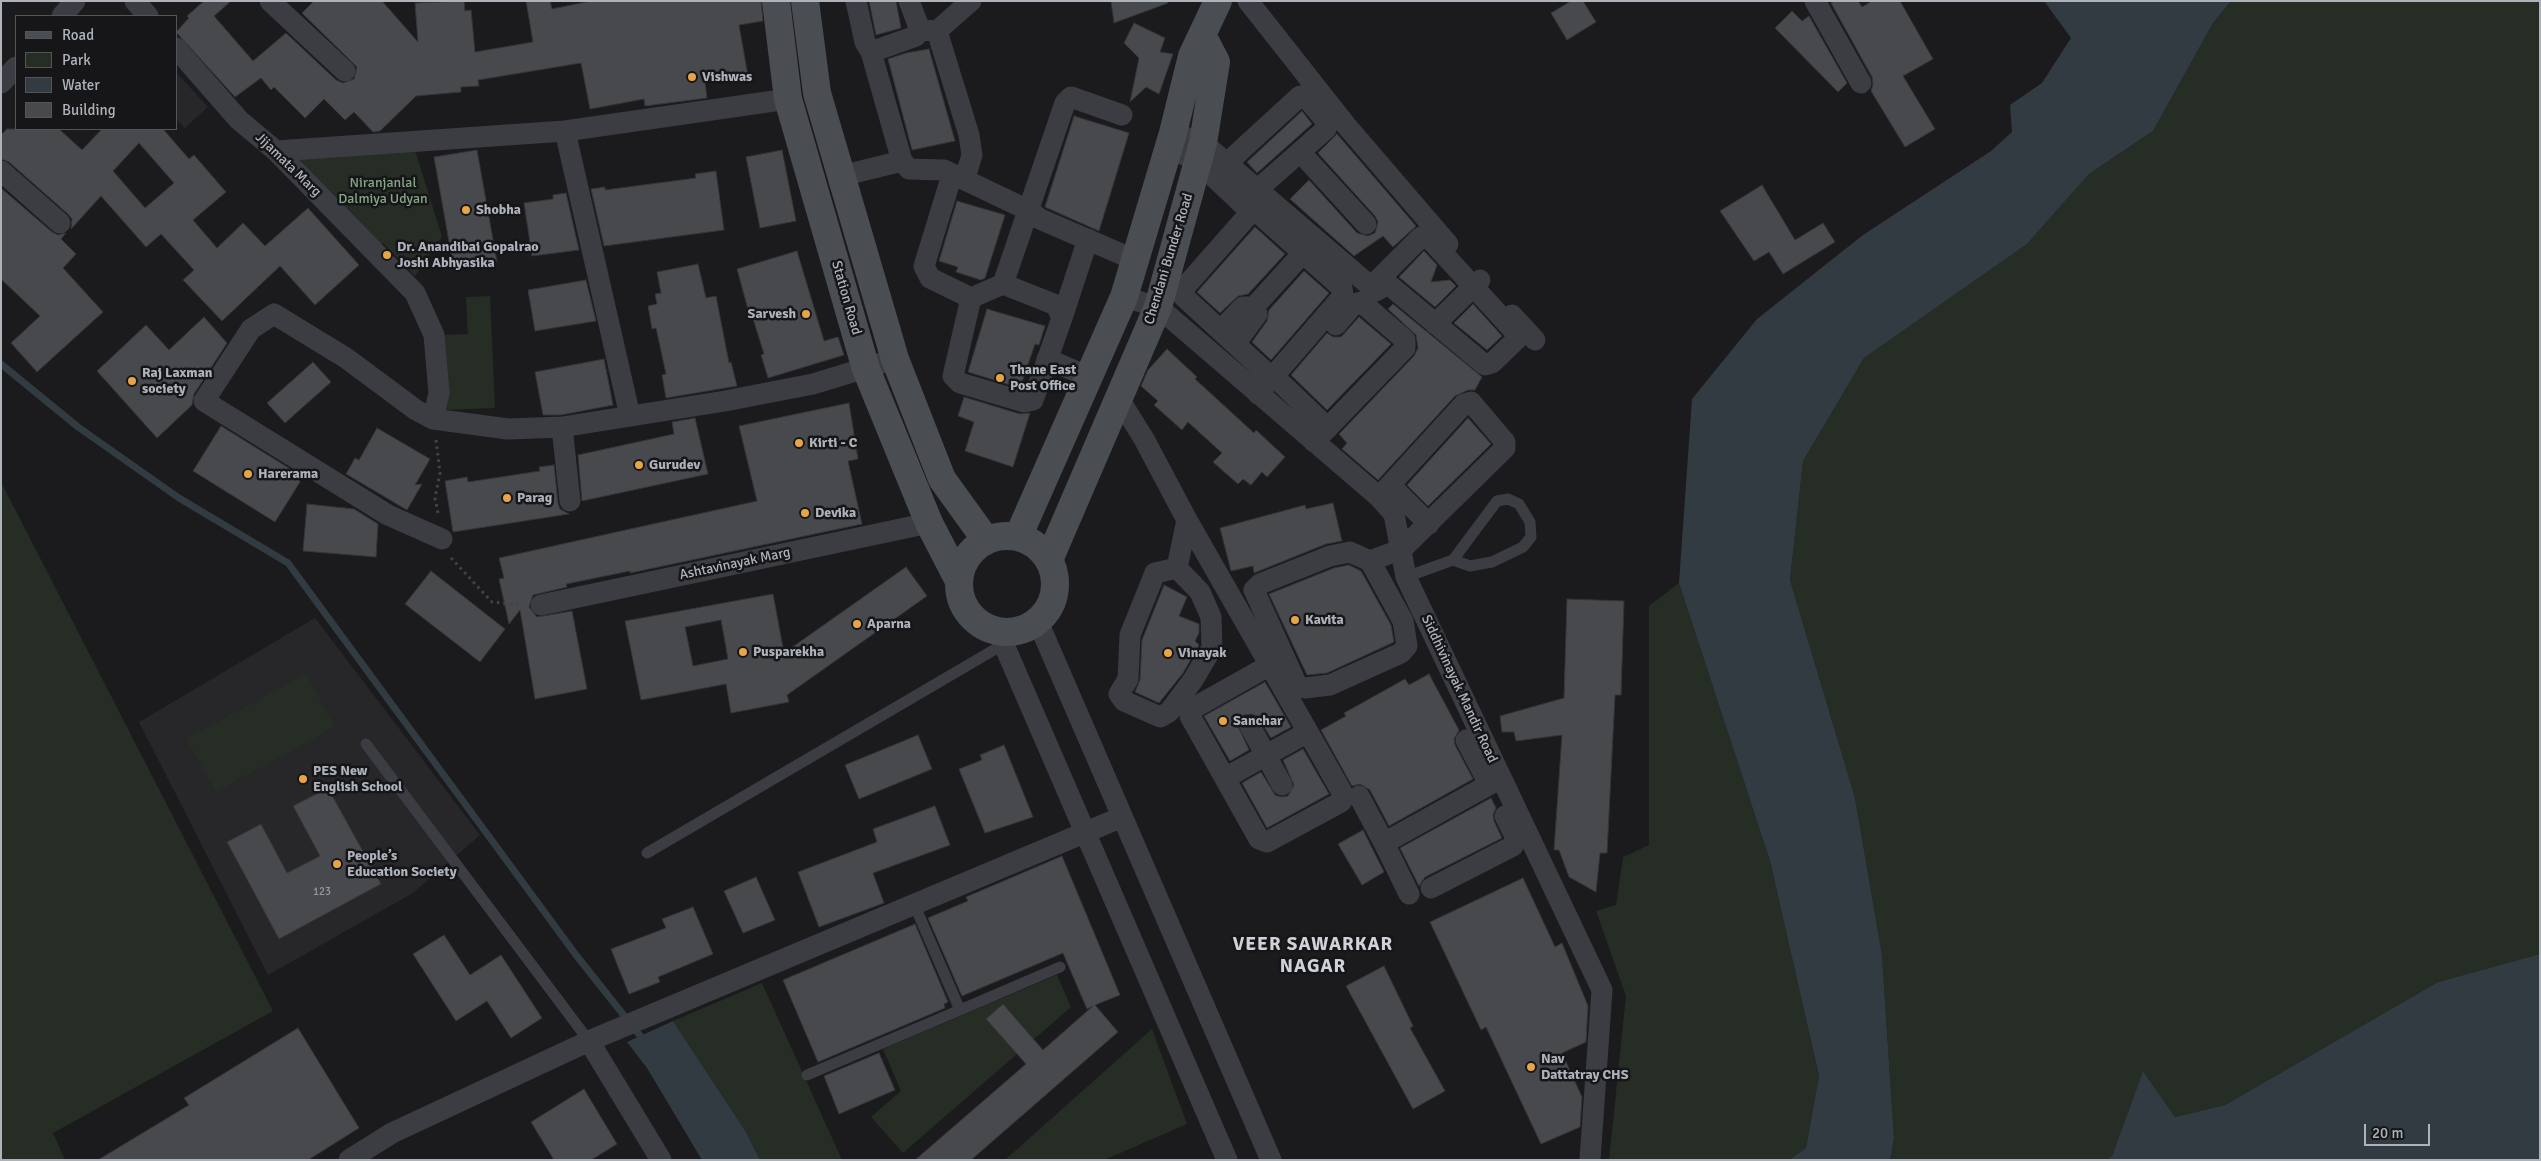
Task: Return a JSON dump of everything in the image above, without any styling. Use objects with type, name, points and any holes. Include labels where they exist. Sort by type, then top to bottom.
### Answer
[{"type":"main road","name":"Station Road","points":[[776,1],[788,99],[866,369],[929,523],[959,581]]},
{"type":"main road","points":[[805,1],[817,93],[895,359],[942,479],[986,540]]},
{"type":"main road","points":[[1018,537],[1124,297],[1171,140],[1192,56],[1218,1]]},
{"type":"main road","name":"Chendani Bunder Road","points":[[1049,560],[1158,307],[1200,153],[1216,62],[1202,35]]},
{"type":"main road","points":[[916,492],[942,479]]},
{"type":"main road","points":[[1002,536],[1018,537],[1036,545],[1049,560],[1056,582],[1052,604],[1038,622],[1001,638],[970,614],[962,599],[959,581],[963,565],[973,550],[986,540],[1002,536]]},
{"type":"street","points":[[63,15],[75,1]]},
{"type":"street","points":[[135,1],[147,15]]},
{"type":"street","points":[[270,1],[345,72]]},
{"type":"street","points":[[856,1],[865,42],[871,52],[902,161],[909,169],[944,170],[1030,212],[1040,219],[1135,260]]},
{"type":"street","points":[[909,1],[928,30],[969,134],[972,156],[959,177],[924,266],[930,278],[970,298],[1004,284],[1056,306],[1062,318]]},
{"type":"street","points":[[871,52],[928,30],[971,1]]},
{"type":"street","points":[[1248,1],[1477,284],[1499,308],[1535,340]]},
{"type":"street","points":[[1814,1],[1861,83]]},
{"type":"street","name":"Jijamata Marg","points":[[178,50],[239,120],[276,151],[415,293],[434,335],[439,393],[433,419]]},
{"type":"street","points":[[1,83],[15,68]]},
{"type":"street","points":[[1227,163],[1300,96],[1305,96],[1326,121],[1326,129],[1258,189]]},
{"type":"street","points":[[1004,284],[1030,212],[1065,103],[1071,97],[1122,115]]},
{"type":"street","points":[[276,151],[565,131],[788,99]]},
{"type":"street","points":[[1346,124],[1340,131],[1414,214]]},
{"type":"street","points":[[565,131],[630,416]]},
{"type":"street","points":[[1171,140],[1227,163],[1376,291],[1388,284],[1485,366],[1492,363],[1517,338],[1499,308]]},
{"type":"street","points":[[1200,153],[1250,212]]},
{"type":"street","points":[[1300,153],[1366,224]]},
{"type":"street","points":[[841,176],[902,161]]},
{"type":"street","points":[[1,171],[60,223]]},
{"type":"street","points":[[1250,212],[1257,212],[1342,288],[1343,296],[1270,389],[1228,337],[1183,296],[1184,288],[1250,212]]},
{"type":"street","points":[[1371,287],[1422,237],[1428,237],[1477,284]]},
{"type":"street","points":[[970,298],[953,376],[960,383],[1024,402],[1032,400],[1088,240]]},
{"type":"street","points":[[1228,337],[1244,307],[1254,307],[1303,253]]},
{"type":"street","points":[[1435,324],[1477,284]]},
{"type":"street","points":[[1124,297],[1158,307]]},
{"type":"street","points":[[1270,389],[1354,304],[1362,302],[1405,340],[1405,348],[1321,435]]},
{"type":"street","name":"Siddhivinayak Mandir Road","points":[[1158,307],[1270,389],[1384,491],[1394,514],[1406,577],[1495,781],[1602,990],[1590,1159]]},
{"type":"street","points":[[442,539],[388,514],[204,401],[251,329],[274,314],[346,358],[416,410],[433,419],[508,429],[562,427],[804,386],[895,359]]},
{"type":"street","points":[[1047,359],[1089,377]]},
{"type":"street","points":[[1119,399],[1144,439],[1187,520],[1270,665],[1344,796],[1341,802],[1267,842],[1259,839],[1190,716],[1192,709],[1270,665]]},
{"type":"street","points":[[1370,561],[1403,621],[1407,646],[1401,653],[1330,685],[1305,688],[1297,685],[1254,590],[1260,584],[1330,556],[1350,552],[1370,561],[1402,549],[1429,524],[1505,448],[1505,442],[1471,402],[1464,404],[1384,491],[1429,524]]},
{"type":"street","points":[[562,427],[570,501]]},
{"type":"street","points":[[1177,568],[1187,520]]},
{"type":"street","name":"Ashtavinayak Marg","points":[[541,606],[929,523]]},
{"type":"street","points":[[1177,568],[1200,592],[1211,617],[1212,648],[1193,680],[1169,712],[1160,717],[1124,701],[1119,694],[1128,678],[1130,635],[1155,573],[1177,568]]},
{"type":"street","points":[[1038,622],[1271,1160]]},
{"type":"street","points":[[1001,638],[1227,1160]]},
{"type":"street","points":[[1250,726],[1282,785]]},
{"type":"street","points":[[1225,778],[1308,732]]},
{"type":"street","points":[[1431,888],[1513,846],[1516,838],[1495,781],[1466,740]]},
{"type":"street","points":[[1384,843],[1495,781]]},
{"type":"street","points":[[1359,796],[1409,894]]},
{"type":"street","points":[[349,1160],[392,1134],[589,1041],[1122,817]]},
{"type":"street","points":[[589,1041],[661,1160]]},
{"type":"lane","points":[[1406,577],[1453,560],[1497,501],[1508,498],[1519,504],[1530,522],[1531,537],[1524,547],[1492,562],[1478,565],[1470,566],[1453,560]]},
{"type":"lane","points":[[647,853],[1001,638]]},
{"type":"lane","points":[[366,744],[589,1041]]},
{"type":"lane","points":[[914,904],[960,1010]]},
{"type":"lane","points":[[807,1075],[1060,967]]},
{"type":"shaded area","points":[[178,74],[208,107],[185,128],[178,121]]},
{"type":"shaded area","name":"PES New English School","points":[[315,618],[480,835],[413,893],[268,975],[139,722]]},
{"type":"green space","points":[[2231,1],[2540,1],[2540,954],[2438,982],[2225,1105],[2175,1117],[2143,1071],[2112,1156],[2107,1160],[1890,1160],[1894,1139],[1882,955],[1855,798],[1790,580],[1803,461],[1864,358],[2027,244],[2089,174],[2153,131],[2213,23]]},
{"type":"green space","name":"Niranjanlal Dalmiya Udyan","points":[[414,147],[442,237],[415,276],[383,243],[379,246],[286,154]]},
{"type":"green space","points":[[490,296],[495,408],[446,410],[443,335],[468,334],[466,297]]},
{"type":"green space","points":[[1,482],[273,1011],[53,1133],[65,1160],[1,1160]]},
{"type":"green space","points":[[1679,583],[1770,861],[1819,1076],[1806,1148],[1789,1160],[1609,1160],[1626,996],[1596,911],[1616,905],[1623,857],[1649,845],[1649,606]]},
{"type":"green space","points":[[306,674],[335,727],[216,792],[186,739]]},
{"type":"green space","points":[[1057,975],[1071,1007],[903,1153],[871,1117],[901,1091],[883,1049]]},
{"type":"green space","points":[[762,983],[842,1160],[760,1160],[746,1132],[673,1021]]},
{"type":"green space","points":[[1152,1029],[1187,1124],[1104,1160],[1005,1160]]},
{"type":"water","points":[[2044,1],[2231,1],[2213,23],[2153,131],[2089,174],[2027,244],[1864,358],[1803,461],[1790,580],[1855,798],[1882,955],[1894,1139],[1890,1160],[1789,1160],[1806,1148],[1819,1076],[1770,861],[1679,583],[1692,399],[1757,319],[1863,235],[1991,151],[2012,132],[2010,105],[2042,83],[2071,38]]},
{"type":"water","points":[[2540,954],[2540,1160],[2107,1160],[2112,1156],[2143,1071],[2175,1117],[2225,1105],[2438,982]]},
{"type":"water","points":[[673,1021],[746,1132],[760,1160],[702,1160],[647,1068],[627,1042]]},
{"type":"building","points":[[204,1],[231,1],[214,16],[253,61],[286,33],[336,80],[343,83],[354,79],[357,67],[302,13],[314,1],[382,1],[418,42],[415,3],[464,1],[465,11],[471,10],[475,52],[533,42],[526,1],[550,1],[552,9],[591,1],[761,1],[763,21],[739,25],[748,76],[730,80],[728,71],[704,74],[707,98],[645,106],[644,99],[590,109],[581,63],[478,80],[479,86],[461,87],[461,92],[416,96],[380,131],[373,132],[354,112],[345,120],[324,99],[305,118],[274,87],[271,90],[261,78],[235,97],[178,34],[178,30],[189,18],[187,16]]},
{"type":"building","points":[[869,1],[896,1],[901,28],[876,35]]},
{"type":"building","points":[[1111,1],[1168,1],[1168,3],[1114,23]]},
{"type":"building","points":[[1571,1],[1583,1],[1596,22],[1567,40],[1551,13]]},
{"type":"building","points":[[1834,1],[1858,1],[1862,7],[1872,1],[1900,1],[1933,59],[1903,76],[1935,129],[1905,147],[1871,91],[1872,77],[1831,3]]},
{"type":"building","points":[[1792,11],[1802,21],[1809,16],[1847,83],[1838,92],[1775,28]]},
{"type":"building","points":[[1134,23],[1165,38],[1160,52],[1173,54],[1159,94],[1146,87],[1130,102],[1139,58],[1124,43]]},
{"type":"building","points":[[929,49],[955,141],[912,150],[888,59],[906,53]]},
{"type":"building","points":[[1302,111],[1312,124],[1257,173],[1247,162]]},
{"type":"building","points":[[1074,116],[1129,133],[1099,231],[1045,207]]},
{"type":"building","points":[[7,129],[60,130],[82,150],[101,130],[164,130],[189,159],[194,155],[226,192],[193,220],[217,248],[243,223],[265,246],[308,208],[359,265],[315,305],[280,266],[222,321],[183,280],[194,270],[161,234],[146,247],[101,196],[71,229],[72,219],[68,214],[9,162],[1,159],[1,135]],"holes":[[[139,143],[174,183],[145,208],[113,171]]]},
{"type":"building","points":[[1337,134],[1416,226],[1393,247],[1383,236],[1354,256],[1290,199],[1309,180],[1357,233],[1368,236],[1375,233],[1378,222],[1375,216],[1318,153]]},
{"type":"building","name":"Shobha","points":[[477,150],[497,262],[454,270],[434,157]]},
{"type":"building","points":[[782,150],[796,221],[760,228],[746,157]]},
{"type":"building","points":[[716,171],[724,230],[604,246],[591,189],[605,187],[605,190],[696,178],[695,174]]},
{"type":"building","points":[[1762,185],[1795,240],[1823,223],[1835,242],[1783,274],[1769,252],[1754,261],[1720,211]]},
{"type":"building","points":[[1,188],[52,232],[58,235],[66,233],[61,239],[76,254],[63,268],[103,312],[37,372],[11,343],[40,316],[1,279]]},
{"type":"building","points":[[566,193],[579,250],[532,256],[524,203],[553,199],[553,195]]},
{"type":"building","points":[[957,201],[1005,215],[985,278],[981,280],[956,272],[958,267],[939,261]]},
{"type":"building","points":[[1255,227],[1285,254],[1248,294],[1238,296],[1220,313],[1197,292]]},
{"type":"building","name":"Sarvesh","points":[[797,251],[824,341],[838,337],[844,355],[768,378],[761,355],[764,354],[751,312],[749,313],[737,269]]},
{"type":"building","points":[[1424,251],[1437,265],[1431,282],[1450,280],[1456,286],[1435,307],[1399,277]]},
{"type":"building","points":[[698,264],[706,298],[716,296],[729,363],[731,362],[737,386],[666,398],[662,375],[666,374],[656,328],[652,329],[648,306],[657,304],[655,294],[661,293],[657,272]]},
{"type":"building","points":[[1304,271],[1329,293],[1271,360],[1252,342],[1267,321],[1269,310]]},
{"type":"building","points":[[586,280],[596,321],[535,331],[528,290]]},
{"type":"building","points":[[1393,304],[1482,377],[1475,390],[1468,390],[1455,396],[1378,480],[1342,449],[1347,443],[1339,434],[1414,356],[1418,348],[1416,335],[1388,309]]},
{"type":"building","points":[[1473,304],[1502,336],[1487,350],[1454,323]]},
{"type":"building","points":[[987,309],[1045,326],[1039,345],[1035,344],[1020,388],[968,372]]},
{"type":"building","name":"Raj Laxman society","points":[[204,317],[227,343],[194,394],[192,405],[157,438],[97,371],[146,325],[169,350]]},
{"type":"building","points":[[1359,317],[1391,344],[1327,410],[1291,375],[1327,333],[1333,337],[1341,337]]},
{"type":"building","points":[[1167,349],[1197,377],[1195,379],[1254,433],[1256,430],[1285,457],[1267,477],[1262,472],[1251,485],[1243,479],[1238,484],[1213,462],[1222,453],[1188,422],[1182,430],[1154,405],[1158,401],[1141,386],[1148,370]]},
{"type":"building","points":[[604,359],[613,405],[561,415],[543,415],[535,372]]},
{"type":"building","points":[[313,362],[331,382],[285,423],[267,403]]},
{"type":"building","points":[[964,397],[1020,414],[1030,413],[1013,467],[965,451],[974,422],[958,416]]},
{"type":"building","points":[[849,403],[858,459],[848,461],[862,524],[630,573],[630,571],[566,584],[567,587],[533,595],[529,607],[537,617],[572,611],[587,689],[535,699],[520,610],[509,624],[499,579],[504,578],[499,558],[757,501],[739,426]]},
{"type":"building","name":"Gurudev","points":[[695,418],[708,474],[582,501],[578,455],[674,434],[672,422]]},
{"type":"building","points":[[1468,418],[1491,444],[1428,506],[1407,485]]},
{"type":"building","name":"Harerama","points":[[221,426],[300,475],[300,482],[275,522],[193,471]]},
{"type":"building","points":[[377,428],[430,459],[415,485],[422,484],[407,510],[346,474],[355,458],[359,460]]},
{"type":"building","name":"Parag","points":[[554,465],[558,503],[560,509],[569,514],[453,532],[445,481],[467,477],[468,482],[540,471],[539,467]]},
{"type":"building","points":[[1333,503],[1342,541],[1326,544],[1254,573],[1253,566],[1231,571],[1220,528],[1305,505],[1306,509]]},
{"type":"building","points":[[307,504],[354,509],[378,524],[376,557],[303,551]]},
{"type":"building","name":"Kavita","points":[[1349,565],[1361,571],[1391,625],[1394,642],[1327,673],[1307,675],[1269,594],[1334,568]]},
{"type":"building","points":[[906,567],[927,596],[787,695],[789,702],[731,713],[726,684],[641,700],[625,621],[773,594],[784,653]],"holes":[[[721,620],[728,659],[693,666],[685,627]]]},
{"type":"building","points":[[431,571],[505,629],[480,662],[405,604]]},
{"type":"building","name":"Vinayak","points":[[1164,585],[1187,597],[1179,616],[1199,624],[1199,633],[1195,641],[1199,645],[1183,673],[1159,703],[1135,692],[1140,680],[1142,640]]},
{"type":"building","points":[[1567,599],[1624,601],[1621,695],[1615,695],[1607,853],[1600,853],[1596,892],[1569,877],[1559,850],[1554,850],[1562,735],[1516,741],[1514,732],[1502,732],[1500,716],[1564,698]]},
{"type":"building","points":[[1429,674],[1459,730],[1454,739],[1455,745],[1473,779],[1389,826],[1370,790],[1360,784],[1352,786],[1321,730],[1346,716],[1344,713],[1405,679],[1409,685]]},
{"type":"building","name":"Sanchar","points":[[1265,682],[1291,727],[1271,738],[1257,716],[1251,714],[1244,715],[1238,726],[1249,750],[1230,761],[1204,716]]},
{"type":"building","points":[[918,735],[932,769],[859,799],[845,765]]},
{"type":"building","points":[[1004,745],[1033,817],[985,833],[959,769],[982,760],[980,755]]},
{"type":"building","points":[[1303,749],[1329,794],[1267,828],[1242,783],[1261,772],[1275,795],[1281,797],[1288,796],[1294,785],[1283,760]]},
{"type":"building","name":"People’s Education Society","points":[[328,788],[381,884],[279,939],[227,842],[261,824],[287,873],[320,856],[293,806]]},
{"type":"building","points":[[1491,798],[1496,808],[1493,815],[1494,821],[1502,838],[1425,877],[1419,886],[1400,848]]},
{"type":"building","points":[[935,806],[950,845],[873,873],[884,903],[819,927],[798,872],[877,842],[873,829]]},
{"type":"building","points":[[1363,830],[1384,872],[1362,885],[1338,844]]},
{"type":"building","points":[[1062,856],[1120,995],[1095,1005],[1118,1032],[971,1160],[915,1160],[1026,1064],[986,1019],[1003,1004],[1043,1050],[1093,1006],[1087,1009],[1063,953],[962,996],[928,918],[968,901],[966,897]]},
{"type":"building","points":[[756,877],[775,920],[743,933],[724,891]]},
{"type":"building","points":[[1523,878],[1555,947],[1562,943],[1588,1006],[1586,1042],[1562,1053],[1582,1097],[1580,1127],[1541,1144],[1486,1027],[1481,1030],[1430,922]]},
{"type":"building","points":[[693,907],[713,954],[658,977],[660,982],[629,994],[611,949],[666,928],[662,919]]},
{"type":"building","points":[[915,924],[948,1002],[944,1004],[945,1008],[818,1062],[783,980]]},
{"type":"building","points":[[444,935],[470,975],[501,955],[542,1018],[511,1038],[487,1001],[456,1021],[413,954]]},
{"type":"building","points":[[1384,966],[1413,1026],[1410,1028],[1445,1091],[1413,1109],[1346,986]]},
{"type":"building","points":[[298,1028],[359,1128],[308,1160],[98,1160],[189,1105],[184,1098]]},
{"type":"building","points":[[879,1053],[895,1090],[839,1114],[824,1076]]},
{"type":"building","points":[[584,1089],[617,1144],[591,1160],[554,1160],[531,1122]]},
{"type":"waterway","points":[[1,364],[78,427],[179,498],[288,563],[576,955],[645,1042]]},
{"type":"place","name":"Vishwas","points":[[692,77]]},
{"type":"place","name":"Shobha","points":[[466,210]]},
{"type":"place","name":"Dr. Anandibai Gopalrao Joshi Abhyasika","points":[[387,255]]},
{"type":"place","name":"Sarvesh","points":[[806,314]]},
{"type":"place","name":"Thane East Post Office","points":[[1000,378]]},
{"type":"place","name":"Raj Laxman society","points":[[132,381]]},
{"type":"place","name":"Kirti - C","points":[[799,443]]},
{"type":"place","name":"Gurudev","points":[[639,465]]},
{"type":"place","name":"Harerama","points":[[248,474]]},
{"type":"place","name":"Parag","points":[[507,498]]},
{"type":"place","name":"Devika","points":[[805,513]]},
{"type":"place","name":"Kavita","points":[[1295,620]]},
{"type":"place","name":"Aparna","points":[[857,624]]},
{"type":"place","name":"Pusparekha","points":[[743,652]]},
{"type":"place","name":"Vinayak","points":[[1168,653]]},
{"type":"place","name":"Sanchar","points":[[1223,721]]},
{"type":"place","name":"PES New English School","points":[[303,779]]},
{"type":"place","name":"People’s Education Society","points":[[337,864]]},
{"type":"place","name":"Nav Dattatray CHS","points":[[1531,1067]]},
{"type":"district","name":"VEER SAWARKAR NAGAR","points":[[1313,956]]}]
